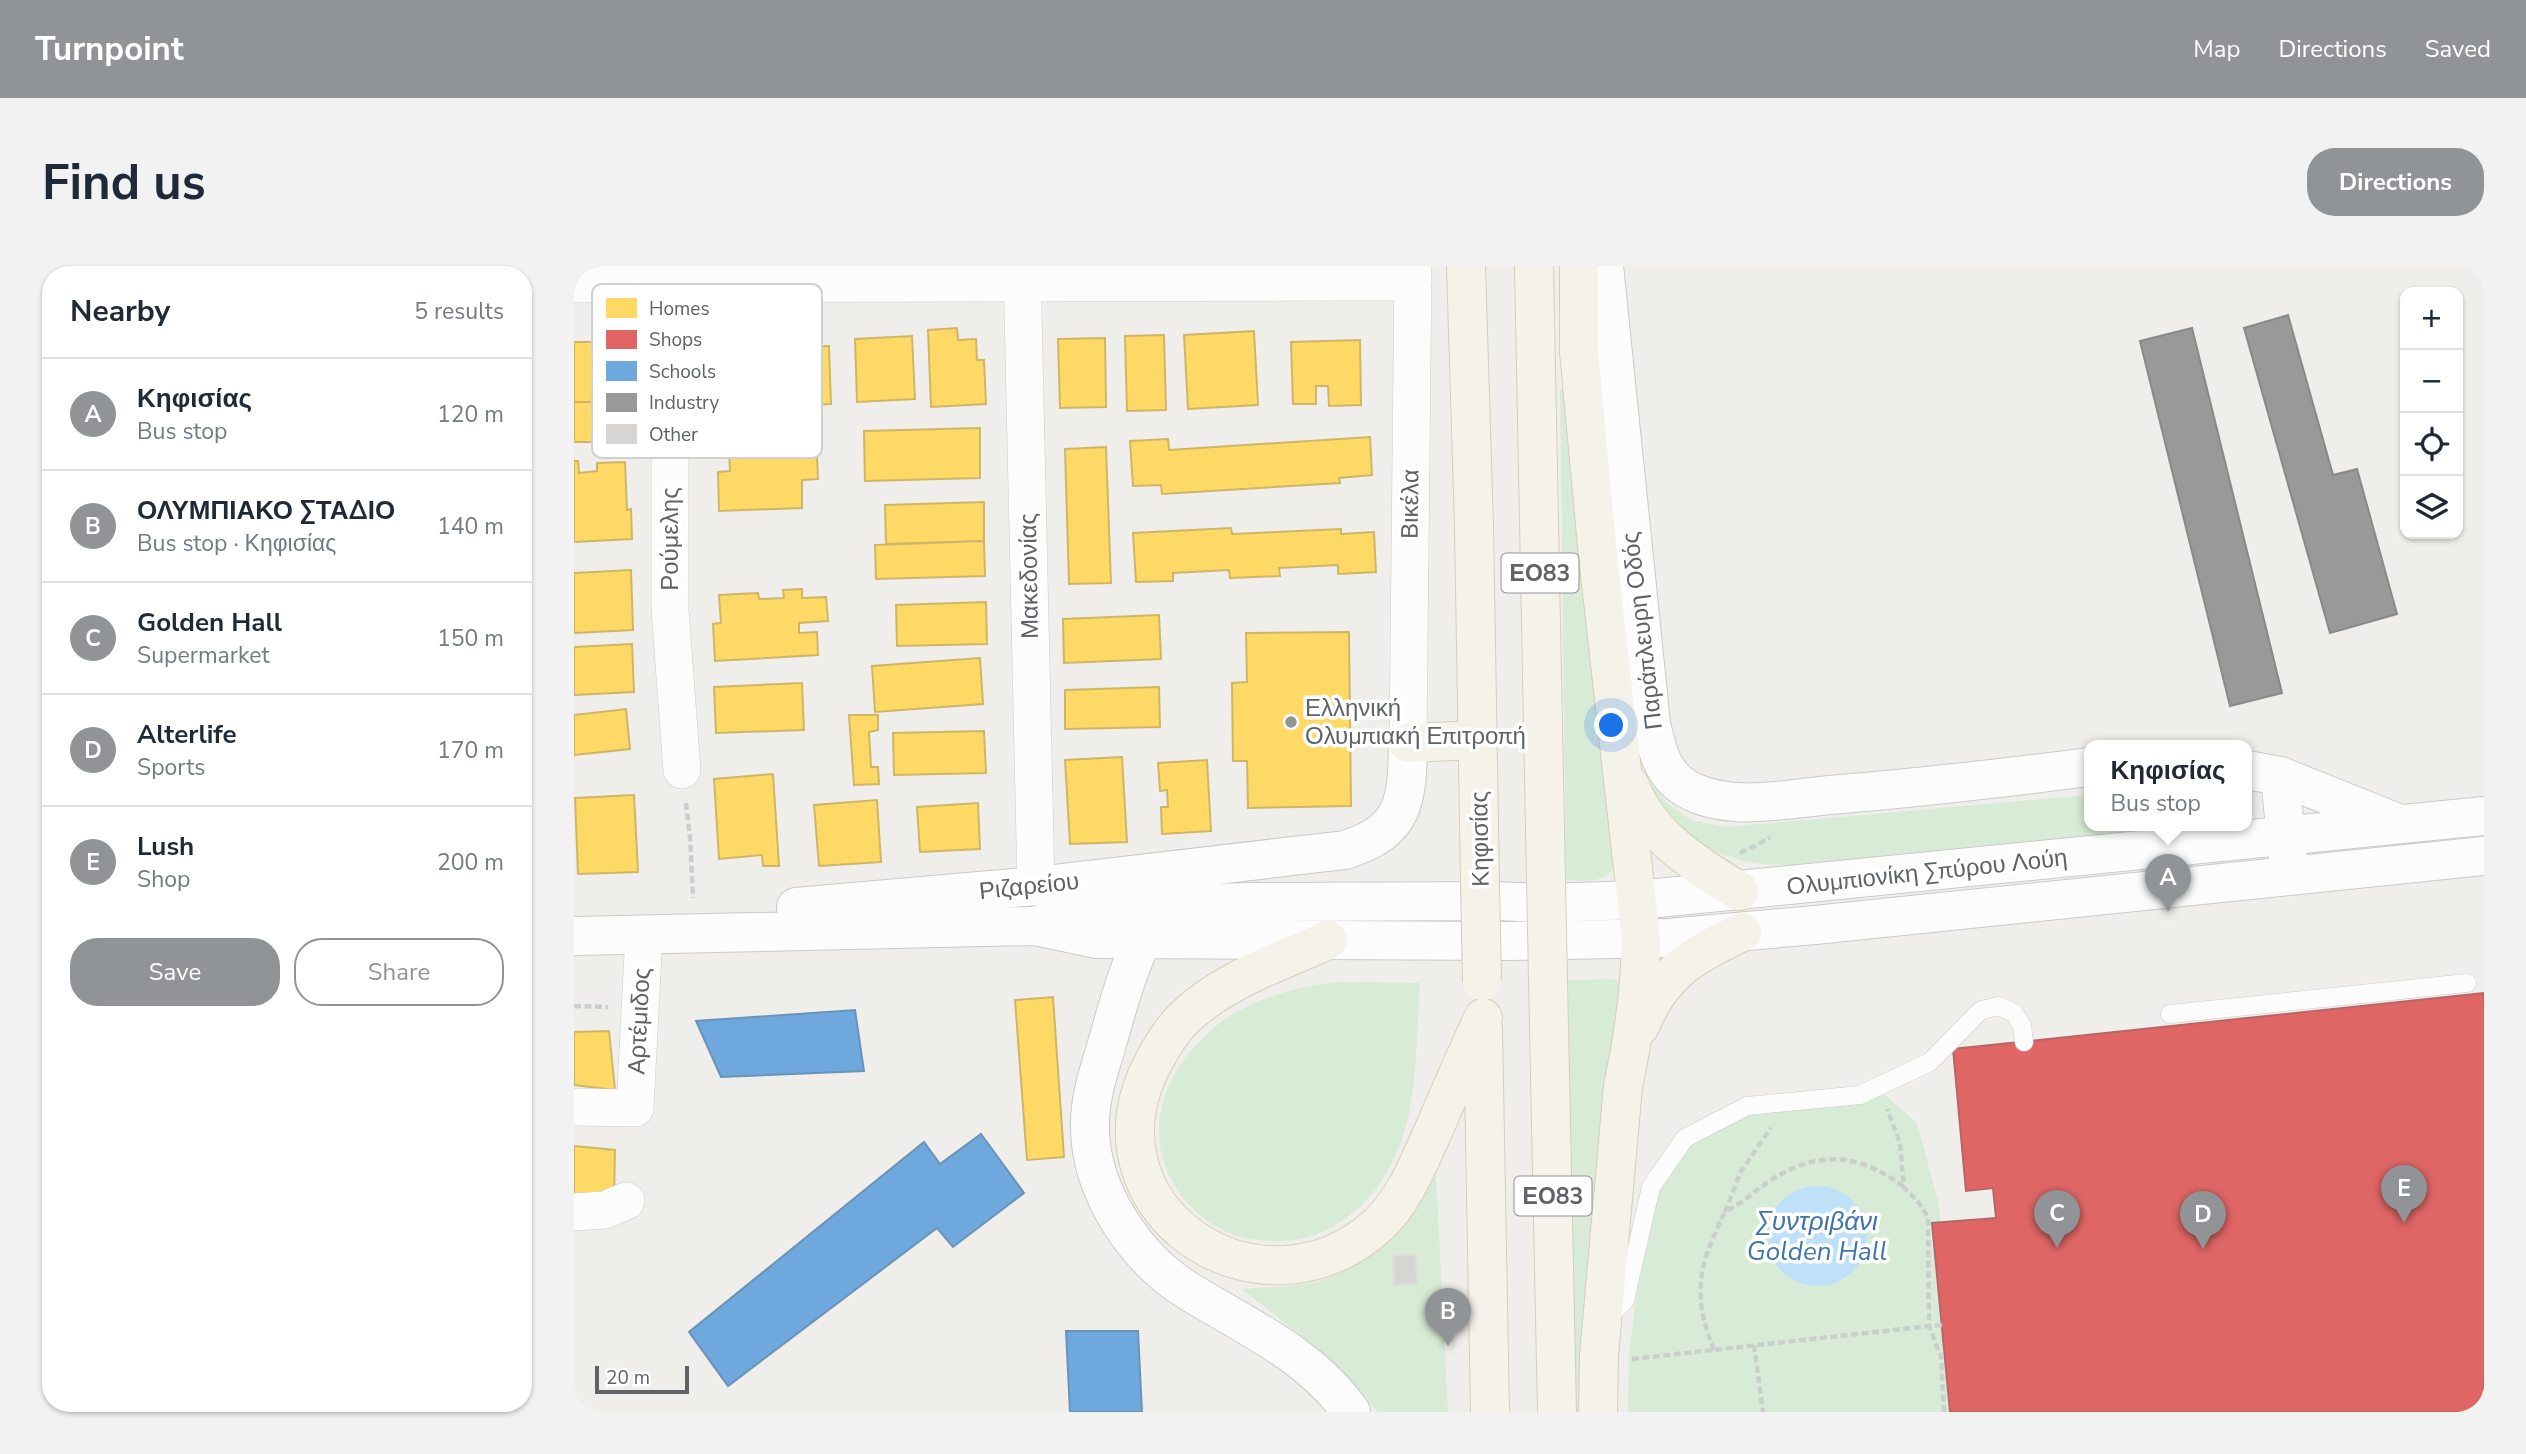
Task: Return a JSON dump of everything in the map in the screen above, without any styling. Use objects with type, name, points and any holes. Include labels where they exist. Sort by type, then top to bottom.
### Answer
[{"type":"main road","name":"Κηφισίας","points":[[1466,266],[1478,740],[1488,891],[1482,1000],[1490,1412]]},
{"type":"main road","name":"ΕΟ83","points":[[1534,266],[1557,1412]]},
{"type":"main road","points":[[1578,266],[1579,352],[1598,556],[1641,940],[1640,989],[1632,1048],[1623,1086],[1602,1324],[1601,1404]]},
{"type":"main road","name":"Παράπλευρη Οδός","points":[[1604,266],[1651,723],[1657,754],[1675,782],[1705,796],[1739,802],[1924,787],[2084,768]]},
{"type":"main road","points":[[1408,743],[1478,740]]},
{"type":"main road","name":"Ριζαρείου","points":[[574,934],[693,917],[1036,886],[1345,850],[1365,844],[1387,829],[1403,806],[1407,786],[1408,743]]},
{"type":"main road","points":[[1622,765],[1643,811],[1668,842],[1690,862],[1740,891]]},
{"type":"main road","points":[[2263,773],[2400,824]]},
{"type":"main road","points":[[2263,773],[2286,835],[2290,876]]},
{"type":"main road","name":"Ολυμπιονίκη Σπύρου Λούη","points":[[1488,891],[1544,903],[1638,900],[2484,816]]},
{"type":"main road","name":"Ολυμπιονίκη Σπύρου Λούη","points":[[1508,941],[1641,940],[1742,932],[2484,856]]},
{"type":"main road","name":"Ριζαρείου","points":[[1035,926],[1098,905],[1488,891]]},
{"type":"main road","points":[[1182,903],[1154,922],[1142,940],[1118,1009],[1094,1089],[1090,1128],[1093,1160],[1104,1191],[1119,1220],[1158,1266],[1187,1290],[1285,1348],[1339,1396],[1351,1412]]},
{"type":"main road","name":"Ριζαρείου","points":[[574,934],[644,935],[1035,926],[1096,939],[1508,941]]},
{"type":"main road","points":[[1632,1048],[1648,1007],[1678,969],[1697,954],[1742,932]]},
{"type":"main road","points":[[1328,940],[1211,996],[1184,1019],[1161,1046],[1144,1078],[1135,1112],[1135,1141],[1151,1195],[1167,1218],[1188,1237],[1218,1254],[1252,1264],[1298,1264],[1320,1259],[1352,1245],[1380,1224],[1401,1196],[1417,1166],[1482,1000]]},
{"type":"street","name":"Μακεδονίας","points":[[1022,274],[1036,886]]},
{"type":"street","points":[[574,284],[670,275],[1413,274]]},
{"type":"street","name":"Βικέλα","points":[[1408,743],[1413,274]]},
{"type":"street","name":"Ρούμελης","points":[[670,458],[670,610],[682,770]]},
{"type":"street","name":"Αρτέμιδος","points":[[574,1107],[635,1108],[644,935]]},
{"type":"street","points":[[574,1212],[605,1210],[626,1201]]},
{"type":"lane","points":[[2170,1014],[2467,983]]},
{"type":"lane","points":[[1602,1324],[1625,1300],[1651,1187],[1685,1138],[1746,1106],[1860,1095],[1930,1062],[1981,1010],[1999,1006],[2014,1013],[2022,1026],[2024,1042]]},
{"type":"path","points":[[682,770],[690,837],[693,917]]},
{"type":"path","points":[[1876,1087],[1893,1120],[1900,1143],[1904,1188]]},
{"type":"path","points":[[1714,1350],[1703,1322],[1700,1280],[1704,1258],[1741,1171],[1773,1125],[1795,1101]]},
{"type":"path","points":[[1724,1214],[1778,1174],[1798,1165],[1817,1161],[1852,1160],[1887,1174],[1904,1188],[1916,1199],[1928,1217],[1928,1326],[1941,1357],[1944,1412]]},
{"type":"path","points":[[1666,1355],[1942,1325]]},
{"type":"path","points":[[1754,1345],[1763,1412]]},
{"type":"green space","points":[[1560,390],[1569,391],[1616,864],[1607,875],[1595,880],[1566,880]]},
{"type":"green space","points":[[1645,777],[1668,804],[1691,820],[1726,827],[2084,795],[2084,831],[2141,831],[1786,866],[1737,859],[1718,853],[1687,833],[1659,800]]},
{"type":"green space","points":[[1612,979],[1621,982],[1589,1412],[1574,1412],[1568,980]]},
{"type":"green space","points":[[1343,982],[1420,983],[1413,1091],[1406,1126],[1394,1159],[1366,1201],[1339,1223],[1324,1231],[1296,1240],[1266,1241],[1226,1231],[1192,1208],[1168,1173],[1161,1153],[1159,1132],[1163,1101],[1171,1081],[1196,1045],[1233,1014],[1286,992]]},
{"type":"green space","points":[[1876,1087],[1917,1123],[1938,1201],[1968,1412],[1628,1412],[1629,1352],[1651,1187],[1685,1138],[1747,1106]]},
{"type":"green space","points":[[1436,1174],[1448,1412],[1378,1412],[1319,1350],[1242,1289],[1309,1283],[1356,1265],[1388,1240],[1402,1225]]},
{"type":"water","name":"Συντριβάνι Golden Hall","points":[[1817,1186],[1836,1190],[1853,1200],[1863,1217],[1867,1236],[1863,1255],[1853,1272],[1836,1282],[1817,1286],[1798,1282],[1781,1272],[1771,1255],[1767,1236],[1771,1217],[1781,1200],[1798,1190]]},
{"type":"building: Homes","points":[[957,328],[958,340],[976,339],[977,360],[984,360],[986,404],[931,407],[928,330]]},
{"type":"building: Homes","points":[[1254,331],[1258,405],[1188,409],[1184,335]]},
{"type":"building: Homes","points":[[1164,335],[1166,410],[1127,411],[1125,336]]},
{"type":"building: Homes","points":[[912,336],[915,399],[857,402],[855,339]]},
{"type":"building: Homes","points":[[1105,338],[1106,407],[1060,408],[1058,339]]},
{"type":"building: Homes","points":[[1360,340],[1361,405],[1329,406],[1328,386],[1316,386],[1316,404],[1293,404],[1291,342]]},
{"type":"building: Homes","points":[[574,342],[592,342],[592,402],[574,402]]},
{"type":"building: Homes","points":[[822,346],[829,346],[831,404],[822,404]]},
{"type":"building: Homes","points":[[574,402],[592,402],[592,442],[574,442]]},
{"type":"building: Homes","points":[[980,428],[980,478],[865,481],[864,431]]},
{"type":"building: Homes","points":[[1370,437],[1372,475],[1339,478],[1340,483],[1162,494],[1161,485],[1133,486],[1130,441],[1168,439],[1169,450]]},
{"type":"building: Homes","points":[[1106,447],[1111,583],[1069,584],[1065,449]]},
{"type":"building: Homes","points":[[729,458],[817,458],[818,479],[802,480],[802,508],[719,511],[718,472],[730,471]]},
{"type":"building: Homes","points":[[574,461],[578,461],[579,473],[597,471],[597,463],[625,462],[627,510],[631,509],[632,539],[574,542]]},
{"type":"building: Homes","points":[[984,502],[984,541],[886,544],[885,505]]},
{"type":"building: Homes","points":[[1231,528],[1232,534],[1341,529],[1341,534],[1374,532],[1376,572],[1338,574],[1338,565],[1279,568],[1280,576],[1230,578],[1229,570],[1173,573],[1173,581],[1136,582],[1133,533]]},
{"type":"building: Homes","points":[[984,541],[985,576],[876,579],[875,545]]},
{"type":"building: Homes","points":[[631,570],[633,630],[574,633],[574,573]]},
{"type":"building: Homes","points":[[802,589],[802,598],[826,597],[828,621],[799,623],[799,633],[817,632],[818,655],[715,661],[713,624],[721,623],[719,595],[758,593],[759,599],[784,598],[783,590]]},
{"type":"building: Homes","points":[[986,602],[987,644],[897,646],[896,605]]},
{"type":"building: Homes","points":[[1159,615],[1161,659],[1064,663],[1063,619]]},
{"type":"building: Homes","name":"Ελληνική Ολυμπιακή Επιτροπή","points":[[1349,632],[1351,806],[1248,808],[1247,761],[1233,761],[1232,683],[1247,682],[1246,633]]},
{"type":"building: Homes","points":[[632,644],[634,692],[574,695],[574,647]]},
{"type":"building: Homes","points":[[980,658],[983,704],[875,712],[872,666]]},
{"type":"building: Homes","points":[[802,683],[804,730],[716,733],[714,687]]},
{"type":"building: Homes","points":[[1159,687],[1160,727],[1065,729],[1065,690]]},
{"type":"building: Homes","points":[[626,709],[630,749],[574,755],[574,715]]},
{"type":"building: Homes","points":[[849,715],[878,715],[878,730],[869,732],[871,767],[878,767],[879,784],[854,785]]},
{"type":"building: Homes","points":[[984,731],[986,773],[894,775],[893,733]]},
{"type":"building: Homes","points":[[1122,757],[1127,842],[1070,844],[1065,760]]},
{"type":"building: Homes","points":[[1207,760],[1211,831],[1162,834],[1161,807],[1168,807],[1167,790],[1160,791],[1158,763]]},
{"type":"building: Homes","points":[[773,774],[779,866],[763,866],[762,855],[719,859],[714,779]]},
{"type":"building: Homes","points":[[634,795],[638,872],[578,874],[575,798]]},
{"type":"building: Homes","points":[[877,800],[881,862],[819,866],[814,805]]},
{"type":"building: Homes","points":[[978,803],[980,849],[920,852],[917,807]]},
{"type":"building: Homes","points":[[1053,997],[1064,1157],[1027,1160],[1015,1000]]},
{"type":"building: Homes","points":[[609,1031],[615,1090],[574,1085],[574,1032]]},
{"type":"building: Homes","points":[[574,1146],[615,1150],[614,1198],[574,1197]]},
{"type":"building: Shops","points":[[2484,993],[2484,1412],[1950,1412],[1932,1223],[1996,1218],[1993,1188],[1966,1191],[1953,1049]]},
{"type":"building: Schools","points":[[855,1010],[864,1071],[721,1077],[696,1021]]},
{"type":"building: Schools","points":[[981,1134],[1024,1193],[953,1247],[937,1228],[728,1386],[689,1332],[924,1142],[940,1164]]},
{"type":"building: Schools","points":[[1066,1331],[1138,1331],[1142,1412],[1070,1412]]},
{"type":"building: Industry","points":[[2288,315],[2333,475],[2357,469],[2397,614],[2330,633],[2244,328]]},
{"type":"building: Industry","points":[[2192,328],[2282,693],[2230,706],[2140,341]]},
{"type":"building: Other","points":[[1416,1255],[1417,1284],[1394,1285],[1393,1256]]},
{"type":"place","name":"Ελληνική Ολυμπιακή Επιτροπή","points":[[1291,722]]},
{"type":"place","name":"Κηφισίας","points":[[2168,912]]},
{"type":"place","name":"Lush","points":[[2404,1223]]},
{"type":"place","name":"Golden Hall","points":[[2057,1248]]},
{"type":"place","name":"Alterlife","points":[[2203,1249]]},
{"type":"place","name":"ΟΛΥΜΠΙΑΚΟ ΣΤΑΔΙΟ","points":[[1448,1346]]}]
